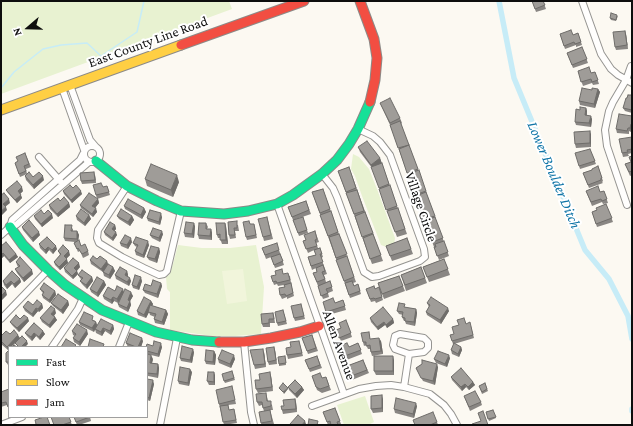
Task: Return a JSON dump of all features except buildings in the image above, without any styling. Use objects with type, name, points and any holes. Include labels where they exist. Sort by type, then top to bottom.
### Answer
[{"type":"street","name":"East County Line Road","points":[[1,110],[304,1]]},
{"type":"street","points":[[66,87],[85,159],[93,161],[116,179],[148,198],[181,211],[200,213],[224,214],[248,211],[277,204],[293,196],[322,174],[345,149],[358,129],[370,102],[376,80],[377,58],[374,39],[360,1]]},
{"type":"street","points":[[582,1],[602,54],[611,69],[629,82]]},
{"type":"street","points":[[627,205],[607,146],[605,130],[606,121],[613,102],[629,82],[631,66]]},
{"type":"street","points":[[1,235],[10,227],[12,220],[61,182],[93,161],[100,154],[90,140],[66,87]]},
{"type":"street","name":"Village Circle","points":[[322,174],[333,188],[337,197],[364,272],[372,277],[379,276],[420,261],[425,257],[424,249],[390,155],[380,142],[373,136],[358,129]]},
{"type":"street","points":[[61,182],[80,160],[88,147],[96,147]]},
{"type":"street","points":[[39,157],[61,182]]},
{"type":"street","points":[[127,186],[98,230],[97,238],[99,243],[122,257],[159,275],[164,274],[167,271],[181,211]]},
{"type":"street","name":"Allen Avenue","points":[[277,204],[344,394],[359,389],[391,385],[430,394],[444,405],[452,414],[457,425]]},
{"type":"street","points":[[10,227],[23,245],[48,270],[83,298],[102,310],[128,322],[156,332],[177,338],[221,342],[244,342],[300,332],[319,326]]},
{"type":"street","points":[[1,319],[48,270]]},
{"type":"street","points":[[53,346],[78,309],[83,298]]},
{"type":"street","points":[[118,346],[128,322]]},
{"type":"street","points":[[400,334],[424,338],[428,342],[428,348],[424,352],[409,354],[395,349],[393,344],[395,336],[400,334]]},
{"type":"street","points":[[160,425],[177,338]]},
{"type":"street","points":[[244,342],[251,412],[254,425]]},
{"type":"street","points":[[404,387],[409,354]]},
{"type":"street","points":[[312,406],[344,394]]},
{"type":"street","points":[[1,425],[19,418]]},
{"type":"green space","points":[[1,1],[229,1],[232,9],[1,94]]},
{"type":"green space","points":[[353,154],[359,157],[369,169],[377,189],[395,238],[394,245],[389,248],[381,245],[351,169]]},
{"type":"green space","points":[[178,245],[202,248],[230,248],[256,245],[264,287],[261,334],[212,336],[170,330],[170,292],[167,289],[166,277],[169,275]]},
{"type":"green space","points":[[243,269],[247,301],[227,304],[222,271]]},
{"type":"green space","points":[[365,396],[374,422],[368,425],[344,425],[337,405]]},
{"type":"waterway","points":[[1,88],[14,72],[43,49],[61,45],[87,43],[101,56],[137,32],[144,1]]},
{"type":"waterway","name":"Lower Boulder Ditch","points":[[499,1],[514,78],[585,250],[609,279],[628,316],[632,339]]},
{"type":"traffic: fast","points":[[96,161],[127,186],[181,211],[224,214],[248,211],[277,204],[293,195],[322,174],[337,160],[349,144],[358,129],[370,102]]},
{"type":"traffic: fast","points":[[10,227],[23,245],[48,270],[65,285],[102,310],[156,332],[192,340],[219,342]]},
{"type":"traffic: slow","points":[[1,110],[181,45]]},
{"type":"traffic: jam","points":[[181,45],[304,1]]},
{"type":"traffic: jam","points":[[360,1],[374,39],[377,58],[375,80],[370,102]]},
{"type":"traffic: jam","points":[[219,342],[244,342],[271,338],[300,332],[319,326]]}]
